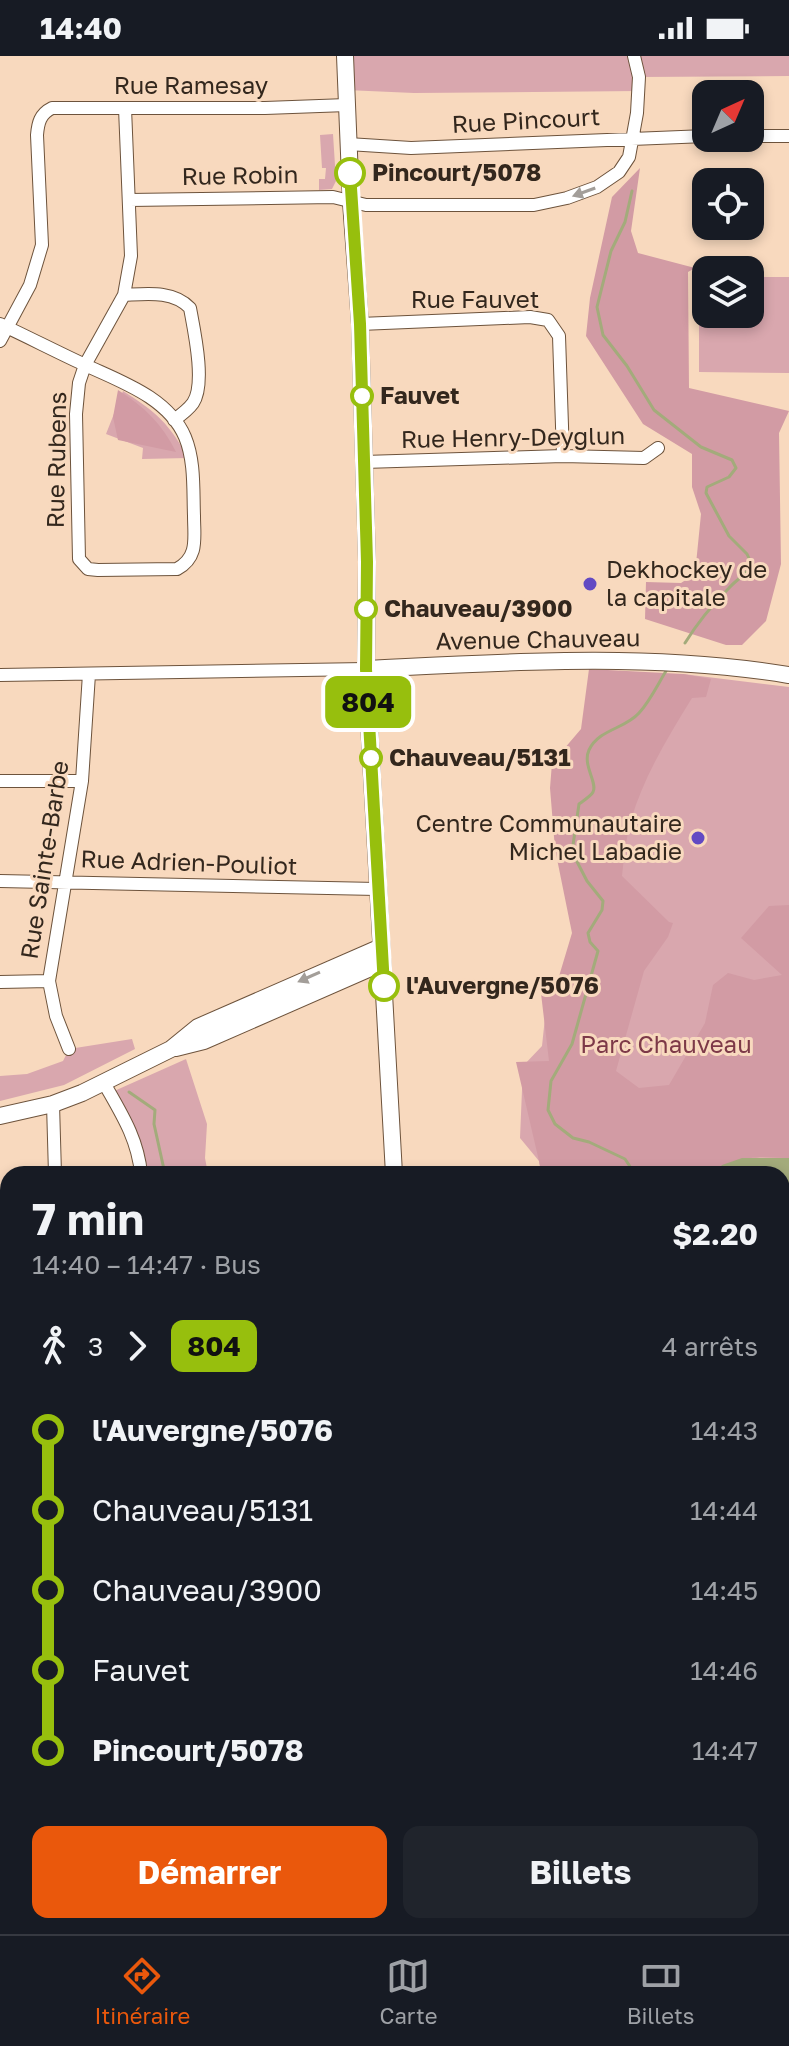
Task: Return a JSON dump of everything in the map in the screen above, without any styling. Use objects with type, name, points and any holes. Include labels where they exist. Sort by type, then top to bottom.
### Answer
[{"type":"main road","points":[[345,56],[360,324],[366,669],[394,1166]]},
{"type":"main road","name":"Avenue Chauveau","points":[[366,669],[592,659],[789,675]]},
{"type":"main road","points":[[0,1116],[53,1104],[104,1083],[171,1049],[198,1027],[382,955]]},
{"type":"street","name":"Rue Robin","points":[[129,200],[333,197],[366,205],[534,205],[567,198],[597,187],[619,172],[629,157],[639,77],[634,56]]},
{"type":"street","name":"Rue Ramesay","points":[[4,326],[36,271],[42,245],[37,135],[44,112],[52,108],[347,105]]},
{"type":"street","name":"Rue Rubens","points":[[125,108],[131,256],[124,295],[85,365],[77,402],[78,550],[79,559],[88,569],[177,569],[193,556],[192,469],[184,435],[174,420]]},
{"type":"street","name":"Rue Pincourt","points":[[348,144],[411,148],[692,136]]},
{"type":"street","points":[[764,136],[789,136]]},
{"type":"street","points":[[0,341],[4,326],[146,395],[174,420],[192,404],[197,395],[198,373],[190,308],[175,297],[148,293],[124,295]]},
{"type":"street","name":"Rue Fauvet","points":[[360,324],[530,317],[548,320],[559,336],[563,456]]},
{"type":"street","name":"Rue Henry-Deyglun","points":[[364,462],[563,456],[644,458],[658,448]]},
{"type":"street","name":"Avenue Chauveau","points":[[0,675],[366,669]]},
{"type":"street","name":"Rue Sainte-Barbe","points":[[69,1049],[56,1016],[49,981],[52,948],[67,881],[82,781],[89,674]]},
{"type":"street","points":[[0,781],[82,781]]},
{"type":"street","name":"Rue Adrien-Pouliot","points":[[0,881],[377,889]]},
{"type":"street","points":[[0,982],[49,981]]},
{"type":"street","points":[[104,1083],[133,1135],[140,1166]]},
{"type":"street","points":[[53,1104],[55,1166]]},
{"type":"green space","points":[[345,56],[789,56],[789,76],[639,77],[638,91],[414,93],[346,90]]},
{"type":"green space","points":[[333,134],[336,181],[332,189],[319,190],[319,179],[325,179],[326,168],[322,168],[320,135]]},
{"type":"green space","points":[[764,277],[789,277],[789,373],[699,372],[699,328],[764,328]]},
{"type":"green space","points":[[123,391],[161,419],[188,458],[142,459],[143,448],[106,434]]},
{"type":"green space","name":"Parc Chauveau","points":[[683,674],[789,687],[789,1158],[739,1160],[724,1166],[540,1166],[520,1138],[523,1066],[542,1046],[546,1008],[557,989],[587,881]]},
{"type":"green space","points":[[132,1039],[135,1049],[64,1085],[0,1101],[0,1076],[27,1074],[63,1061],[69,1049]]},
{"type":"green space","points":[[186,1059],[207,1124],[206,1166],[147,1166],[133,1127],[112,1092]]},
{"type":"shaded area","points":[[640,168],[631,231],[638,253],[692,267],[688,272],[689,388],[789,411],[779,433],[781,564],[766,621],[742,645],[726,645],[645,619],[646,582],[681,583],[695,574],[701,514],[692,487],[692,454],[643,424],[586,336],[590,298],[612,197]]},
{"type":"shaded area","points":[[118,390],[152,417],[176,452],[118,440],[113,417]]},
{"type":"shaded area","points":[[589,669],[683,674],[711,679],[706,697],[692,698],[666,742],[636,804],[629,827],[622,876],[673,923],[668,937],[644,971],[616,1071],[639,1088],[669,1085],[705,1023],[713,985],[728,973],[754,980],[782,975],[741,938],[769,906],[789,905],[789,1158],[739,1160],[724,1166],[540,1166],[516,1062],[549,1061],[540,985],[557,983],[572,933],[555,849],[550,788],[552,763],[581,729]]},
{"type":"shaded area","points":[[742,1158],[789,1158],[789,1166],[722,1165]]},
{"type":"waterway","points":[[632,191],[625,222],[611,251],[597,307],[603,335],[627,366],[654,410],[701,447],[732,460],[736,468],[729,477],[707,487],[706,493],[729,536],[747,554],[752,565],[711,607],[685,643]]},
{"type":"waterway","points":[[630,1166],[625,1159],[573,1138],[555,1124],[548,1110],[551,1081],[572,1044],[598,951],[590,942],[588,933],[602,910],[603,901],[587,881],[572,852],[579,804],[591,795],[594,788],[587,756],[599,738],[639,713],[666,671]]},
{"type":"waterway","points":[[129,1092],[155,1110],[154,1124],[163,1166]]},
{"type":"bus line","name":"804","points":[[350,173],[360,324],[367,562],[366,669],[384,986]]},
{"type":"place","name":"Pincourt/5078","points":[[350,173]]},
{"type":"place","name":"Fauvet","points":[[362,396]]},
{"type":"place","name":"Dekhockey de la capitale","points":[[590,584]]},
{"type":"place","name":"Chauveau/3900","points":[[366,609]]},
{"type":"place","name":"Chauveau/5131","points":[[371,758]]},
{"type":"place","name":"Centre Communautaire Michel Labadie","points":[[698,838]]},
{"type":"place","name":"l'Auvergne/5076","points":[[384,986]]}]
